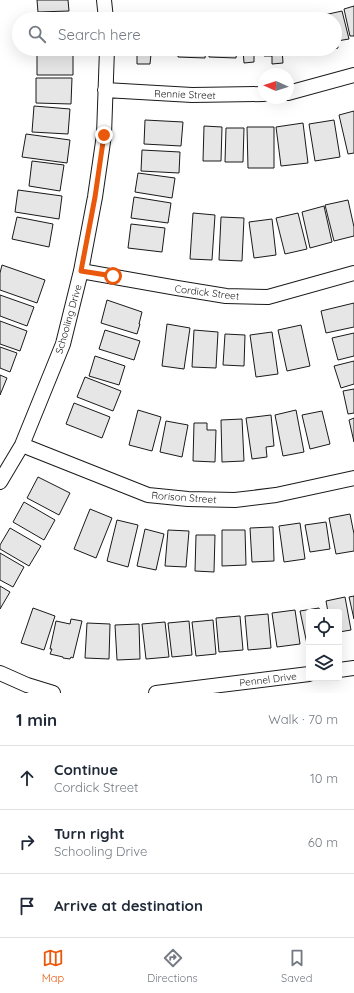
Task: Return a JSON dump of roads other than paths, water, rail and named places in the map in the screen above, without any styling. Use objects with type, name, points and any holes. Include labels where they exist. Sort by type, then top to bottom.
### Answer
[{"type":"street","points":[[104,0],[105,12]]},
{"type":"street","name":"Schooling Drive","points":[[0,482],[22,445],[63,344],[81,271],[95,197],[104,135],[107,56]]},
{"type":"street","points":[[294,91],[354,75]]},
{"type":"street","name":"Rennie Street","points":[[105,90],[192,95],[258,94]]},
{"type":"street","name":"Cordick Street","points":[[81,271],[226,296],[268,297],[354,273]]},
{"type":"street","name":"Rorison Street","points":[[22,445],[148,495],[188,499],[235,500],[276,495],[354,478]]},
{"type":"street","points":[[342,670],[354,668]]},
{"type":"street","points":[[0,673],[27,685],[53,693]]},
{"type":"street","name":"Pennel Drive","points":[[156,693],[306,674]]}]
